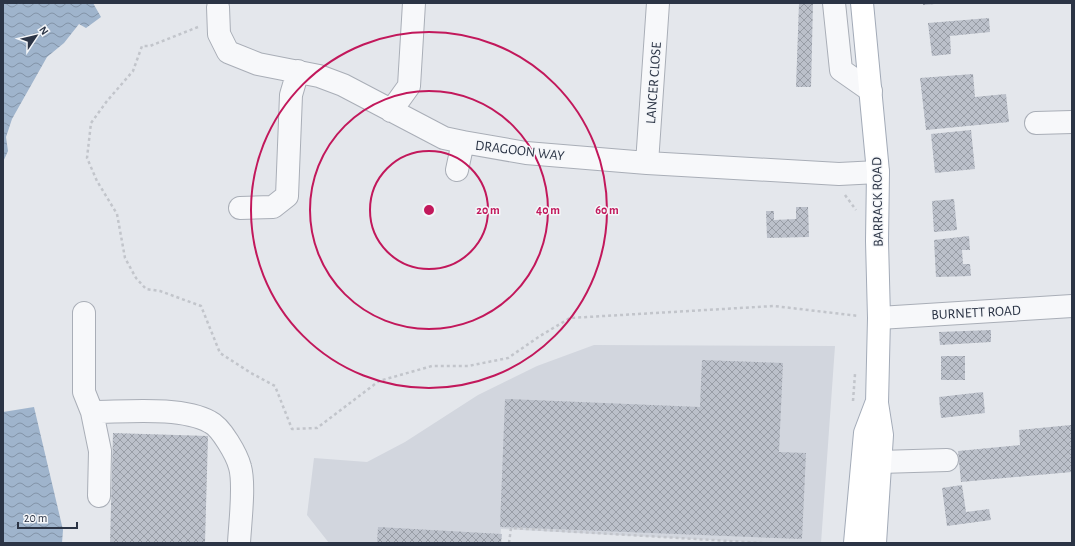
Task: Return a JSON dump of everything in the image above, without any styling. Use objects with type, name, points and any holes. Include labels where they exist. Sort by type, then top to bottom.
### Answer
[{"type":"main road","name":"BARRACK ROAD","points":[[862,3],[878,172],[877,241],[879,318],[877,402],[882,435],[875,543]]},
{"type":"main road","name":"BARRACK ROAD","points":[[855,543],[865,433],[877,402]]},
{"type":"street","points":[[391,111],[409,86],[414,3]]},
{"type":"street","name":"LANCER CLOSE","points":[[647,163],[658,3]]},
{"type":"street","points":[[834,3],[841,70],[871,91]]},
{"type":"street","name":"DRAGOON WAY","points":[[218,13],[219,34],[228,52],[258,64],[298,71],[343,86],[444,138],[526,153],[647,163],[839,174],[878,172]]},
{"type":"street","points":[[240,208],[273,207],[287,196],[291,95],[298,71]]},
{"type":"street","points":[[1036,123],[1072,122]]},
{"type":"street","points":[[457,170],[463,142]]},
{"type":"street","name":"BURNETT ROAD","points":[[879,318],[1072,306]]},
{"type":"street","points":[[84,313],[84,392],[92,412],[100,451],[99,496]]},
{"type":"street","points":[[92,412],[184,413],[211,422],[229,443],[240,466],[242,477],[239,543]]},
{"type":"street","points":[[880,462],[947,460]]},
{"type":"path","points":[[218,13],[150,46],[142,46],[133,71],[107,101],[91,123],[87,158],[97,181],[117,214],[125,258],[136,278],[146,289],[160,291],[201,306],[220,353],[251,373],[275,386],[292,429],[317,428],[379,381],[432,366],[468,366],[508,358],[570,318],[774,306],[879,318]]},
{"type":"path","points":[[510,543],[511,528],[763,543]]},
{"type":"shaded area","points":[[594,345],[835,346],[821,543],[768,543],[501,529],[500,543],[329,543],[307,515],[314,458],[367,462],[405,442],[478,395],[537,366]]},
{"type":"water","points":[[3,3],[93,3],[101,17],[86,28],[79,24],[64,43],[47,57],[12,119],[6,137],[8,151],[3,162]]},
{"type":"water","points":[[34,407],[63,530],[62,543],[3,543],[3,412]]},
{"type":"building","points":[[799,3],[813,3],[811,87],[796,87]]},
{"type":"building","points":[[923,3],[935,3],[935,4],[923,5]]},
{"type":"building","points":[[989,18],[990,32],[950,36],[951,54],[932,56],[928,23]]},
{"type":"building","points":[[973,74],[975,97],[1006,94],[1009,122],[926,130],[920,78]]},
{"type":"building","points":[[971,130],[975,169],[935,173],[931,134]]},
{"type":"building","points":[[954,199],[957,230],[934,232],[932,201]]},
{"type":"building","points":[[796,207],[808,207],[809,237],[767,238],[766,211],[774,211],[774,220],[796,219]]},
{"type":"building","points":[[969,236],[970,250],[962,250],[963,264],[970,264],[971,276],[936,277],[934,240]]},
{"type":"building","points":[[991,330],[991,342],[940,345],[939,332]]},
{"type":"building","points":[[941,356],[965,356],[965,380],[941,380]]},
{"type":"building","points":[[702,360],[783,363],[779,452],[806,453],[802,539],[500,527],[505,399],[700,407]]},
{"type":"building","points":[[983,392],[985,413],[941,418],[939,397]]},
{"type":"building","points":[[1071,425],[1072,472],[961,482],[958,451],[1020,445],[1019,430]]},
{"type":"building","points":[[113,433],[208,436],[205,543],[110,543]]},
{"type":"building","points":[[962,485],[966,512],[989,509],[991,520],[947,526],[942,488]]},
{"type":"building","points":[[378,527],[502,534],[501,543],[377,543]]}]
